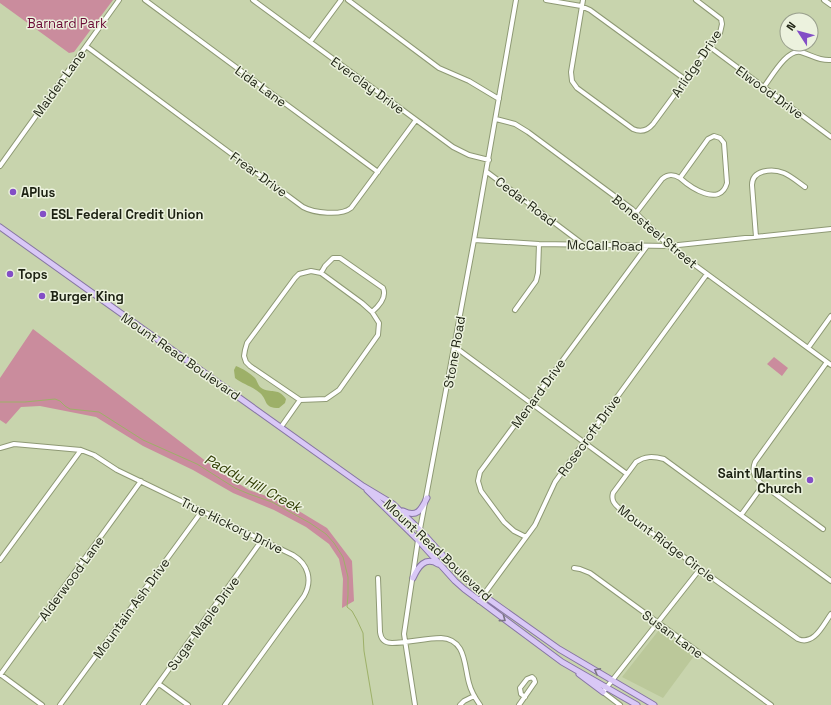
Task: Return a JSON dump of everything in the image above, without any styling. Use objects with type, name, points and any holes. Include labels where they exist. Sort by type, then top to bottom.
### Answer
[{"type":"main road","name":"Mount Read Boulevard","points":[[0,227],[362,486],[418,540],[455,581],[479,601],[562,662],[636,705]]},
{"type":"main road","name":"Mount Read Boulevard","points":[[362,486],[376,493],[397,508],[454,568],[483,595],[559,649],[654,705]]},
{"type":"main road","points":[[397,508],[410,514],[416,513],[427,498]]},
{"type":"main road","points":[[413,578],[418,568],[426,562],[432,561],[442,567]]},
{"type":"main road","points":[[562,662],[603,692]]},
{"type":"street","name":"Maiden Lane","points":[[0,166],[119,0]]},
{"type":"street","name":"Lida Lane","points":[[144,0],[378,172]]},
{"type":"street","name":"Everclay Drive","points":[[253,0],[460,151],[489,160]]},
{"type":"street","points":[[310,42],[341,0]]},
{"type":"street","points":[[348,0],[439,68],[469,81],[499,99]]},
{"type":"street","name":"Stone Road","points":[[415,705],[404,643],[404,634],[418,540],[455,347],[481,194],[487,172],[516,0]]},
{"type":"street","points":[[546,0],[581,6],[595,13],[686,80]]},
{"type":"street","points":[[581,6],[583,0]]},
{"type":"street","name":"Arlidge Drive","points":[[581,6],[571,72],[572,81],[580,91],[634,129],[640,131],[648,129],[653,124],[720,33],[722,24],[720,19],[696,0]]},
{"type":"street","points":[[824,0],[831,5]]},
{"type":"street","name":"Frear Drive","points":[[86,46],[307,209],[337,213],[348,211],[354,205],[416,120]]},
{"type":"street","name":"Elwood Drive","points":[[710,48],[831,137]]},
{"type":"street","points":[[764,88],[787,56],[793,52],[800,52],[821,60],[831,60]]},
{"type":"street","name":"Bonesteel Street","points":[[496,119],[515,124],[528,132],[636,213],[670,246],[829,364]]},
{"type":"street","points":[[636,213],[666,176],[672,175],[680,178],[701,193],[713,194],[721,192],[727,183],[724,143],[720,138],[714,136],[708,139],[680,178]]},
{"type":"street","name":"Cedar Road","points":[[487,172],[585,245]]},
{"type":"street","points":[[756,237],[752,185],[753,178],[756,174],[765,172],[782,172],[805,187]]},
{"type":"street","name":"McCall Road","points":[[474,240],[539,244],[670,246],[831,230]]},
{"type":"street","points":[[515,310],[536,281],[538,273],[539,244]]},
{"type":"street","name":"Menard Drive","points":[[526,537],[514,531],[504,522],[481,491],[478,481],[480,472],[647,246]]},
{"type":"street","points":[[321,273],[325,266],[334,258],[340,258],[383,288],[384,295],[380,304],[372,312]]},
{"type":"street","points":[[311,271],[321,273],[372,312],[379,323],[378,335],[339,390],[326,398],[300,400],[246,362],[245,350],[251,338],[299,274],[311,271]]},
{"type":"street","name":"Rosecroft Drive","points":[[479,601],[539,518],[555,482],[707,274]]},
{"type":"street","points":[[808,348],[831,316]]},
{"type":"street","points":[[455,347],[627,474]]},
{"type":"street","points":[[823,529],[756,479],[753,468],[755,462],[829,364]]},
{"type":"street","points":[[281,427],[300,400]]},
{"type":"street","name":"True Hickory Drive","points":[[0,448],[9,444],[14,444],[81,450],[94,455],[117,470],[301,560],[308,574],[308,587],[304,596],[225,705]]},
{"type":"street","points":[[0,560],[81,450]]},
{"type":"street","name":"Mount Ridge Circle","points":[[831,581],[664,459],[651,456],[636,462],[613,493],[612,500],[616,506],[700,569],[796,637],[802,640],[810,640],[831,614]]},
{"type":"street","name":"Alderwood Lane","points":[[0,674],[141,481]]},
{"type":"street","points":[[741,515],[763,485]]},
{"type":"street","name":"Mountain Ash Drive","points":[[60,705],[202,511]]},
{"type":"street","name":"Sugar Maple Drive","points":[[143,705],[262,540]]},
{"type":"street","name":"Susan Lane","points":[[574,568],[590,573],[771,705]]},
{"type":"street","points":[[620,705],[603,692],[700,569]]},
{"type":"street","points":[[378,578],[381,638],[390,643],[404,643],[440,638],[455,642],[462,651],[469,682],[474,696],[480,705]]},
{"type":"street","points":[[0,674],[42,705]]},
{"type":"street","points":[[519,705],[525,697],[535,682],[532,677],[527,678],[520,688],[521,694],[525,697]]},
{"type":"street","points":[[159,684],[188,705]]},
{"type":"street","points":[[460,705],[464,701],[474,696]]},
{"type":"shaded area","points":[[236,366],[253,376],[261,388],[280,393],[286,399],[285,403],[279,408],[270,407],[260,393],[235,378],[234,370]]},
{"type":"shaded area","points":[[659,630],[694,656],[663,698],[622,677]]},
{"type":"green space","name":"Barnard Park","points":[[0,0],[113,0],[74,52],[69,53],[0,3]]},
{"type":"green space","points":[[33,329],[220,472],[249,490],[284,502],[327,528],[352,561],[354,601],[342,608],[343,579],[339,559],[329,544],[306,527],[274,510],[233,493],[193,470],[143,446],[96,417],[40,406],[21,407],[6,424],[0,420],[0,378]]},
{"type":"green space","points":[[774,357],[788,368],[782,376],[767,364]]},
{"type":"waterway","name":"Paddy Hill Creek","points":[[0,402],[25,402],[55,399],[70,409],[99,412],[143,440],[197,464],[235,488],[272,502],[310,523],[326,534],[343,557],[348,577],[347,607],[352,611],[363,633],[364,651],[373,705]]},
{"type":"place","name":"APlus","points":[[13,192]]},
{"type":"place","name":"ESL Federal Credit Union","points":[[43,214]]},
{"type":"place","name":"Tops","points":[[10,274]]},
{"type":"place","name":"Burger King","points":[[42,296]]},
{"type":"place","name":"Saint Martins Church","points":[[810,480]]}]
